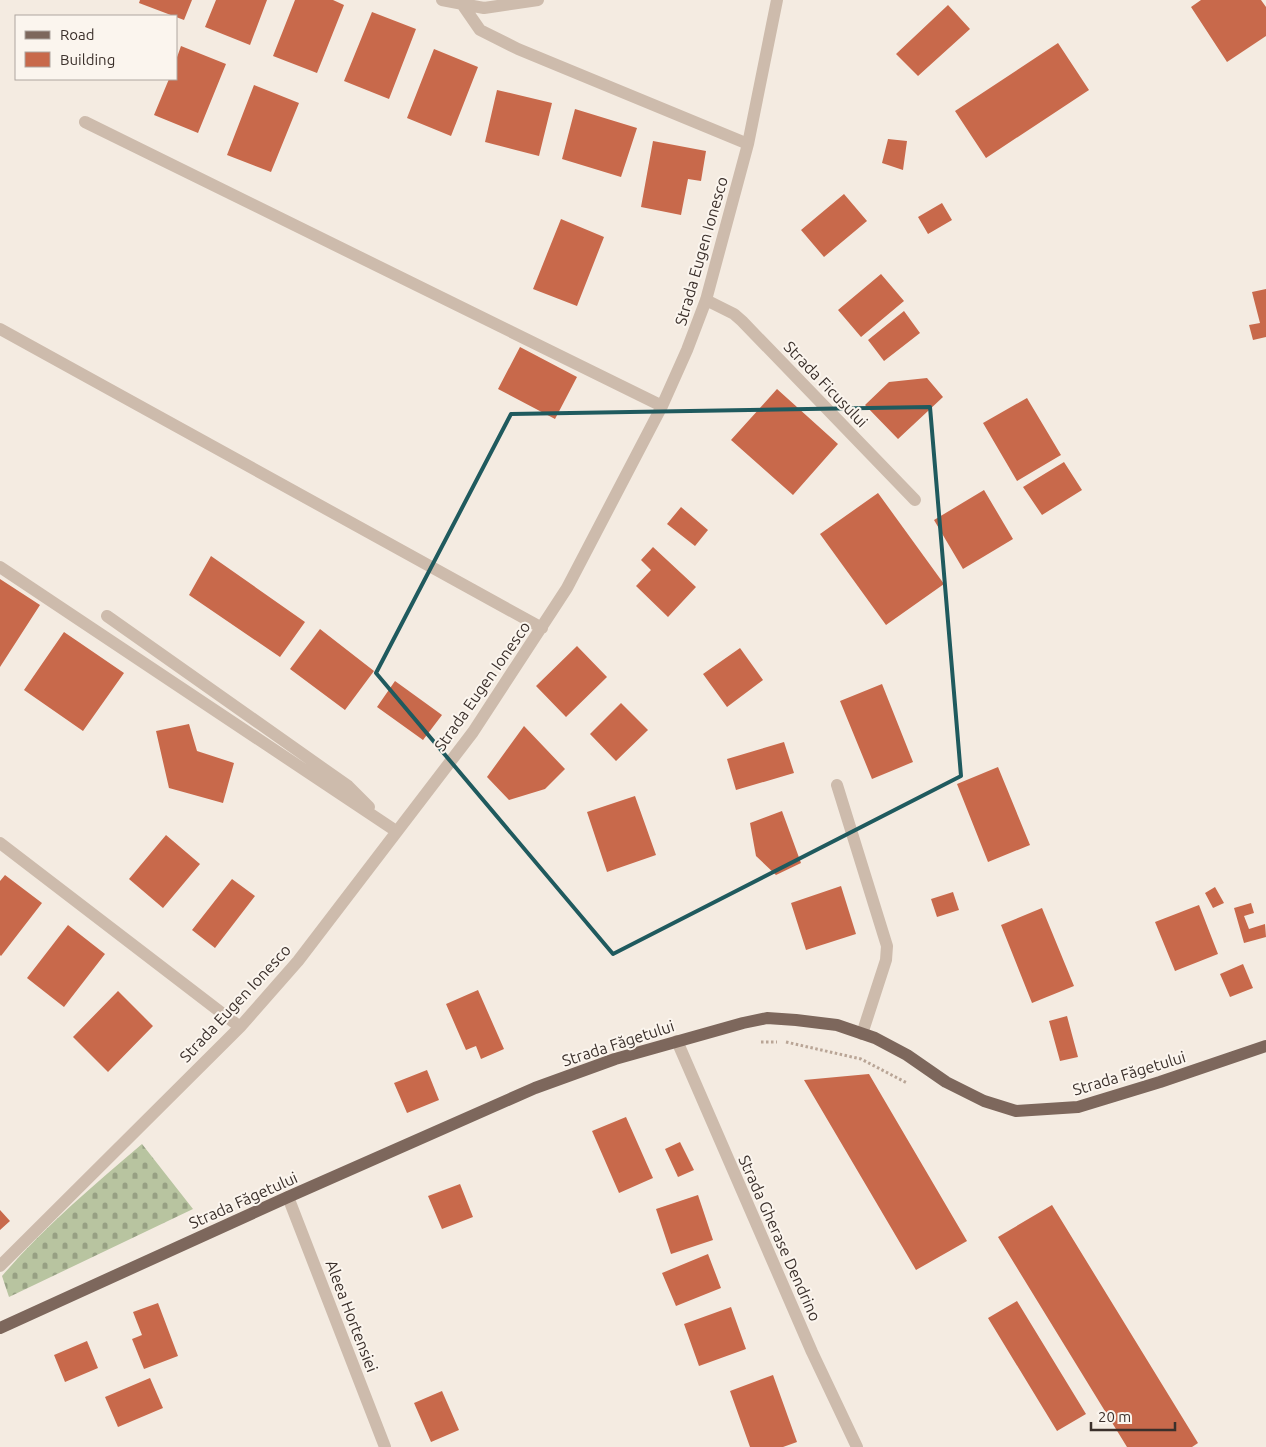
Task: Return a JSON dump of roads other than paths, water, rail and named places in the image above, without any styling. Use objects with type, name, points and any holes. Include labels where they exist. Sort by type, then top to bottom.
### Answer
[{"type":"main road","name":"Strada Făgetului","points":[[0,1328],[288,1196],[535,1088],[615,1060],[743,1023],[767,1018],[837,1025],[876,1038],[907,1055],[946,1082],[976,1097],[1016,1111],[1078,1108],[1266,1046]]},
{"type":"street","points":[[442,0],[484,8],[538,0]]},
{"type":"street","name":"Strada Eugen Ionesco","points":[[0,1266],[240,1027],[298,961],[473,732],[567,588],[662,406],[687,350],[706,300],[748,144],[777,0]]},
{"type":"street","points":[[462,4],[480,30],[518,48],[748,144]]},
{"type":"street","points":[[85,122],[662,406]]},
{"type":"street","name":"Strada Ficusului","points":[[706,300],[734,314],[742,321],[915,500]]},
{"type":"street","points":[[0,329],[542,628]]},
{"type":"street","points":[[0,567],[396,831]]},
{"type":"street","points":[[107,616],[348,786],[385,823]]},
{"type":"street","points":[[837,785],[887,946],[886,960],[862,1034]]},
{"type":"street","points":[[0,843],[240,1027]]},
{"type":"street","name":"Strada Gherase Dendrino","points":[[677,1041],[812,1352],[857,1447]]},
{"type":"street","name":"Aleea Hortensiei","points":[[288,1196],[385,1447]]}]
